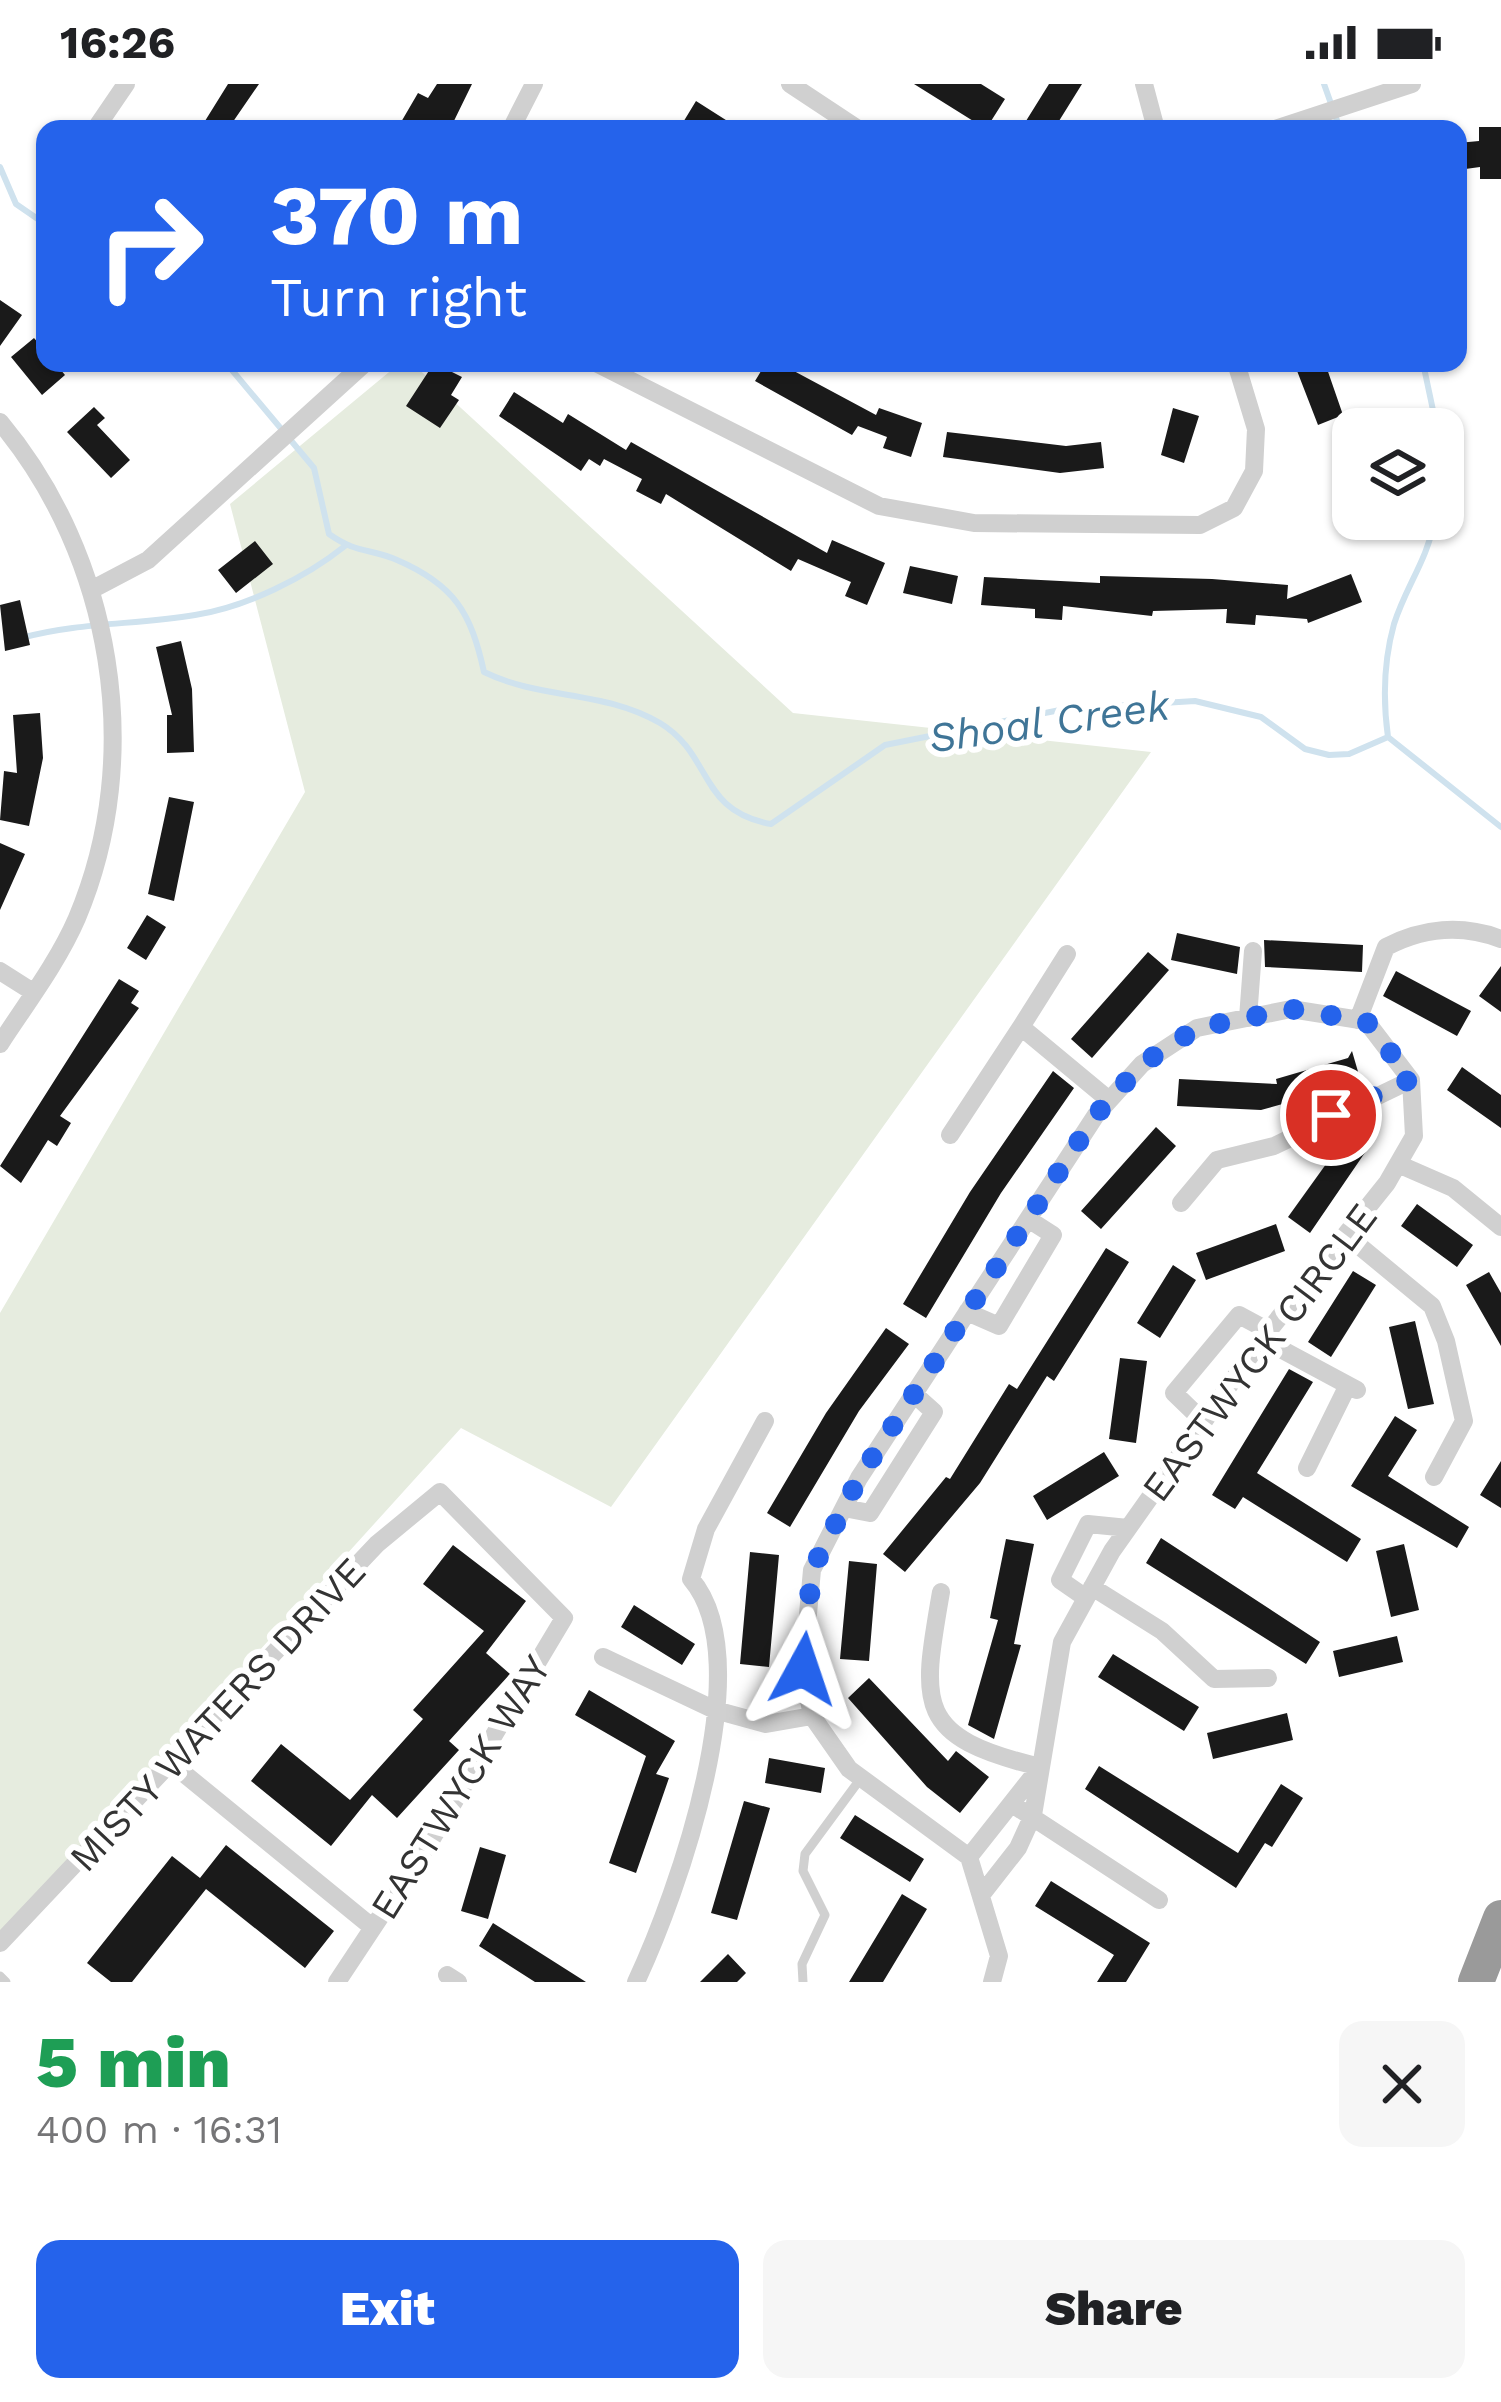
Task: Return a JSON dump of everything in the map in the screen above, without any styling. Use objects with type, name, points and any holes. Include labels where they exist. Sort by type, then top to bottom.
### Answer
[{"type":"highway","points":[[1476,1982],[1501,1918]]},
{"type":"highway","points":[[1492,1982],[1501,1955]]},
{"type":"street","points":[[101,120],[126,84]]},
{"type":"street","points":[[516,120],[534,84]]},
{"type":"street","points":[[790,84],[844,120]]},
{"type":"street","points":[[1144,84],[1154,120]]},
{"type":"street","points":[[1302,120],[1412,84]]},
{"type":"street","points":[[92,590],[148,560],[355,372]]},
{"type":"street","points":[[614,372],[879,506],[974,523],[1200,525],[1234,508],[1254,471],[1256,429],[1239,372]]},
{"type":"street","points":[[0,422],[53,499],[80,552],[92,590],[113,717],[107,806],[77,919],[0,1044]]},
{"type":"street","points":[[1358,1020],[1386,947],[1418,930],[1484,932],[1501,939]]},
{"type":"street","points":[[1248,1018],[1253,951]]},
{"type":"street","points":[[950,1135],[1067,954]]},
{"type":"street","points":[[0,971],[33,992]]},
{"type":"street","points":[[992,1982],[999,1955],[969,1858],[861,1778],[812,1716],[803,1669],[812,1570],[844,1508],[967,1312],[1109,1100],[1142,1064],[1197,1028],[1291,1009],[1366,1021],[1411,1079],[1274,1146],[1217,1160],[1180,1203]]},
{"type":"street","points":[[1021,1027],[1109,1100]]},
{"type":"street","name":"EASTWYCK CIRCLE","points":[[969,1858],[1040,1767],[1062,1642],[1128,1528],[1414,1136],[1411,1079]]},
{"type":"street","points":[[1398,1164],[1453,1188],[1501,1227]]},
{"type":"street","points":[[967,1312],[999,1326],[1053,1235],[1028,1219]]},
{"type":"street","points":[[1346,1234],[1432,1306],[1446,1341],[1463,1421],[1434,1477]]},
{"type":"street","points":[[1203,1421],[1174,1393],[1239,1315],[1352,1388],[1307,1468]]},
{"type":"street","points":[[844,1508],[870,1514],[934,1412],[914,1394]]},
{"type":"street","points":[[636,1982],[661,1930],[701,1806],[715,1709],[714,1633],[701,1591],[692,1579],[706,1529],[765,1421]]},
{"type":"street","name":"EASTWYCK WAY","points":[[337,1982],[564,1618],[440,1492]]},
{"type":"street","name":"MISTY WATERS DRIVE","points":[[0,1942],[377,1544],[440,1492]]},
{"type":"street","points":[[1128,1528],[1088,1524],[1060,1580],[1162,1631],[1214,1679],[1268,1678]]},
{"type":"street","points":[[941,1592],[926,1675],[931,1707],[959,1740],[991,1755],[1040,1767],[1034,1815],[1018,1848],[982,1894]]},
{"type":"street","name":"EASTWYCK WAY","points":[[603,1657],[715,1709],[766,1724],[812,1716]]},
{"type":"street","points":[[170,1762],[372,1927]]},
{"type":"street","points":[[1012,1804],[1159,1900]]},
{"type":"lane","points":[[802,1982],[802,1964],[825,1915],[803,1871],[805,1854],[861,1778]]},
{"type":"shaded area","points":[[389,372],[422,372],[793,713],[1151,752],[611,1507],[461,1428],[0,1937],[0,1313],[305,792],[230,504]]},
{"type":"building","points":[[228,84],[259,84],[234,120],[206,120]]},
{"type":"building","points":[[437,84],[472,84],[454,120],[402,120],[418,93],[428,98]]},
{"type":"building","points":[[914,84],[981,84],[1005,99],[992,120],[972,120]]},
{"type":"building","points":[[1049,84],[1082,84],[1060,120],[1027,120]]},
{"type":"building","points":[[696,101],[726,120],[684,120]]},
{"type":"building","points":[[1479,127],[1501,127],[1501,179],[1480,179],[1480,167],[1467,169],[1467,142],[1479,141]]},
{"type":"building","points":[[0,300],[22,315],[0,346]]},
{"type":"building","points":[[34,338],[36,372],[65,375],[42,395],[11,357]]},
{"type":"building","points":[[428,372],[462,377],[451,395],[459,400],[440,428],[406,406]]},
{"type":"building","points":[[760,372],[796,372],[876,415],[879,408],[922,423],[911,457],[883,448],[887,437],[858,426],[852,435],[755,381]]},
{"type":"building","points":[[1297,372],[1328,372],[1341,408],[1332,408],[1332,419],[1318,425]]},
{"type":"building","points":[[514,392],[563,423],[568,414],[626,450],[631,442],[827,553],[832,540],[885,563],[867,605],[845,596],[851,582],[798,559],[791,571],[666,494],[661,504],[636,491],[642,479],[604,459],[600,466],[589,459],[581,471],[499,416]]},
{"type":"building","points":[[94,407],[105,418],[97,425],[130,460],[111,478],[67,432]]},
{"type":"building","points":[[1173,408],[1199,416],[1184,463],[1161,455]]},
{"type":"building","points":[[947,432],[1066,446],[1101,442],[1104,468],[1060,473],[943,457]]},
{"type":"building","points":[[255,541],[273,564],[236,593],[218,570]]},
{"type":"building","points":[[910,566],[958,576],[952,604],[903,593]]},
{"type":"building","points":[[1351,574],[1362,602],[1308,623],[1307,619],[1256,615],[1255,625],[1226,623],[1227,609],[1153,611],[1152,616],[1063,606],[1062,620],[1035,618],[1035,609],[981,605],[984,577],[1100,583],[1100,576],[1212,579],[1288,585],[1287,599]]},
{"type":"building","points":[[20,600],[30,645],[5,651],[0,605]]},
{"type":"building","points":[[181,641],[192,689],[194,752],[167,753],[167,715],[172,715],[156,647]]},
{"type":"building","points":[[40,713],[43,758],[29,826],[0,820],[4,771],[17,773],[13,715]]},
{"type":"building","points":[[169,797],[194,802],[174,901],[148,894]]},
{"type":"building","points":[[0,843],[25,854],[0,910]]},
{"type":"building","points":[[147,915],[166,927],[146,960],[127,948]]},
{"type":"building","points":[[1177,933],[1240,947],[1237,974],[1171,960]]},
{"type":"building","points":[[1264,940],[1363,945],[1362,972],[1265,967]]},
{"type":"building","points":[[1148,952],[1169,970],[1092,1058],[1071,1039]]},
{"type":"building","points":[[1501,966],[1501,1012],[1479,996]]},
{"type":"building","points":[[1396,971],[1471,1011],[1457,1036],[1383,996]]},
{"type":"building","points":[[119,979],[139,991],[131,1003],[139,1008],[60,1116],[71,1123],[57,1146],[48,1140],[21,1183],[0,1166]]},
{"type":"building","points":[[1352,1051],[1361,1082],[1261,1110],[1177,1106],[1179,1079],[1277,1084],[1276,1079],[1348,1058]]},
{"type":"building","points":[[1462,1067],[1501,1095],[1501,1128],[1447,1090]]},
{"type":"building","points":[[1053,1071],[1074,1088],[1001,1193],[926,1318],[903,1304],[970,1192]]},
{"type":"building","points":[[1357,1121],[1377,1135],[1310,1233],[1288,1217]]},
{"type":"building","points":[[1156,1127],[1176,1146],[1101,1229],[1081,1211]]},
{"type":"building","points":[[1417,1204],[1473,1245],[1457,1267],[1401,1226]]},
{"type":"building","points":[[1276,1224],[1285,1251],[1206,1280],[1196,1253]]},
{"type":"building","points":[[1106,1248],[1129,1262],[1054,1381],[1047,1376],[980,1483],[905,1572],[883,1554],[946,1477],[950,1479],[1009,1384],[1017,1389]]},
{"type":"building","points":[[1173,1265],[1196,1280],[1160,1338],[1137,1323]]},
{"type":"building","points":[[1353,1271],[1376,1285],[1331,1357],[1308,1342]]},
{"type":"building","points":[[1489,1272],[1501,1293],[1501,1346],[1466,1285]]},
{"type":"building","points":[[1415,1321],[1434,1404],[1408,1409],[1389,1327]]},
{"type":"building","points":[[886,1328],[909,1344],[859,1411],[790,1527],[767,1513],[826,1413]]},
{"type":"building","points":[[1120,1358],[1147,1361],[1136,1443],[1109,1439]]},
{"type":"building","points":[[1289,1369],[1313,1382],[1257,1473],[1361,1539],[1347,1562],[1243,1497],[1235,1509],[1212,1495]]},
{"type":"building","points":[[1395,1416],[1417,1430],[1388,1476],[1469,1527],[1457,1548],[1351,1486]]},
{"type":"building","points":[[1104,1452],[1119,1476],[1047,1520],[1033,1496]]},
{"type":"building","points":[[1501,1461],[1501,1508],[1480,1495]]},
{"type":"building","points":[[1161,1538],[1320,1642],[1306,1664],[1146,1563]]},
{"type":"building","points":[[1006,1539],[1034,1544],[1014,1644],[1021,1645],[994,1739],[968,1725],[998,1620],[990,1618]]},
{"type":"building","points":[[1404,1544],[1419,1610],[1391,1617],[1376,1551]]},
{"type":"building","points":[[453,1545],[526,1601],[486,1653],[510,1674],[449,1741],[459,1750],[397,1818],[372,1795],[331,1846],[251,1781],[281,1744],[350,1800],[423,1719],[413,1710],[484,1631],[423,1584]]},
{"type":"building","points":[[750,1552],[779,1555],[769,1667],[740,1664]]},
{"type":"building","points":[[849,1561],[877,1564],[869,1661],[840,1659]]},
{"type":"building","points":[[634,1605],[695,1644],[682,1665],[621,1627]]},
{"type":"building","points":[[1397,1636],[1403,1662],[1339,1677],[1333,1651]]},
{"type":"building","points":[[1113,1654],[1199,1707],[1184,1731],[1098,1677]]},
{"type":"building","points":[[869,1678],[948,1761],[956,1751],[989,1777],[960,1813],[927,1787],[848,1698]]},
{"type":"building","points":[[589,1690],[675,1741],[656,1774],[669,1778],[636,1873],[609,1863],[646,1756],[575,1715]]},
{"type":"building","points":[[1287,1713],[1293,1740],[1213,1759],[1207,1733]]},
{"type":"building","points":[[769,1758],[825,1768],[821,1793],[765,1783]]},
{"type":"building","points":[[1099,1766],[1238,1853],[1281,1784],[1303,1798],[1272,1847],[1265,1843],[1236,1888],[1085,1789]]},
{"type":"building","points":[[744,1801],[770,1808],[737,1920],[711,1913]]},
{"type":"building","points":[[855,1815],[924,1859],[910,1882],[840,1838]]},
{"type":"building","points":[[226,1845],[334,1931],[305,1968],[206,1889],[132,1982],[111,1982],[87,1963],[172,1856],[200,1878]]},
{"type":"building","points":[[480,1847],[506,1855],[488,1919],[461,1911]]},
{"type":"building","points":[[1051,1881],[1150,1943],[1126,1982],[1097,1982],[1114,1955],[1035,1906]]},
{"type":"building","points":[[902,1894],[927,1909],[883,1982],[849,1982]]},
{"type":"building","points":[[493,1923],[586,1982],[535,1982],[479,1946]]},
{"type":"building","points":[[728,1954],[746,1973],[737,1982],[700,1982]]},
{"type":"waterway","points":[[1324,84],[1337,120]]},
{"type":"waterway","name":"Shoal Creek","points":[[0,167],[16,204],[36,218]]},
{"type":"waterway","name":"Shoal Creek","points":[[234,372],[314,468],[329,534],[417,570],[447,591],[466,617],[484,672],[528,687],[617,705],[660,723],[689,750],[718,795],[747,817],[771,824],[885,745],[1065,709],[1195,701],[1261,717],[1305,749],[1329,755],[1349,754],[1388,737]]},
{"type":"waterway","points":[[1425,372],[1433,408]]},
{"type":"waterway","points":[[1388,737],[1385,680],[1391,638],[1429,540]]},
{"type":"waterway","points":[[21,638],[214,611],[274,590],[345,546]]},
{"type":"waterway","name":"Shoal Creek","points":[[1388,737],[1501,827]]},
{"type":"route","points":[[803,1669],[812,1570],[859,1478],[1096,1115],[1142,1064],[1197,1028],[1291,1009],[1366,1021],[1411,1079],[1331,1115]]}]
